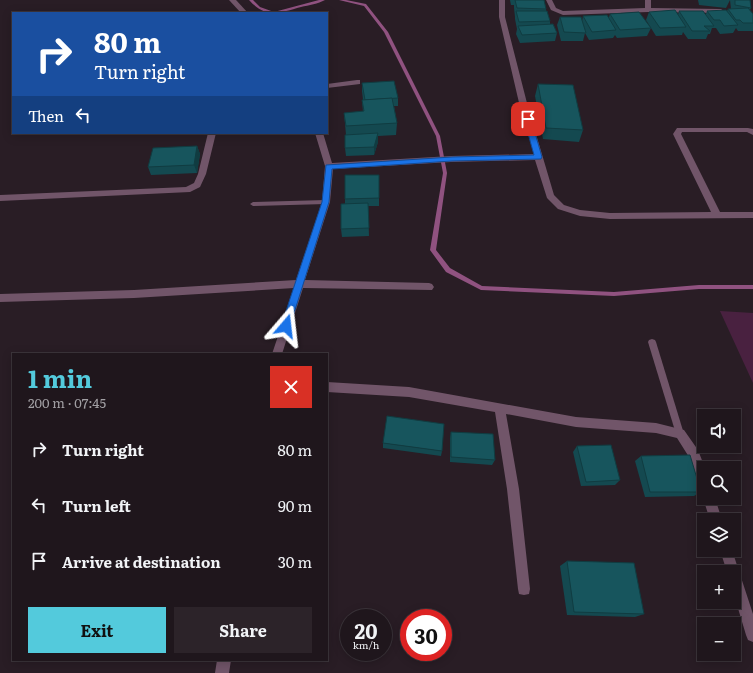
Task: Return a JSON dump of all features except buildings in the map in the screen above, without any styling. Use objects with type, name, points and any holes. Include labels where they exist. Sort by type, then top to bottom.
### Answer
[{"type":"street","points":[[232,0],[244,12]]},
{"type":"street","points":[[502,0],[502,17],[524,107],[550,196],[561,207],[580,213],[610,216],[753,215]]},
{"type":"street","points":[[549,0],[550,6],[554,11],[563,13],[648,10],[721,11]]},
{"type":"street","points":[[648,0],[648,10]]},
{"type":"street","points":[[328,86],[357,82]]},
{"type":"street","points":[[717,215],[677,134],[680,130],[748,130],[753,132]]},
{"type":"street","points":[[0,198],[187,190],[197,185],[202,174],[212,134]]},
{"type":"street","points":[[277,353],[298,284],[326,202],[329,166],[318,134]]},
{"type":"street","points":[[329,166],[452,159],[539,157]]},
{"type":"street","points":[[0,298],[134,294],[298,284],[429,287]]},
{"type":"street","points":[[328,387],[409,392],[576,422],[656,428],[680,434],[694,454],[697,463]]},
{"type":"street","points":[[500,408],[513,489],[524,589]]},
{"type":"street","points":[[741,596],[753,635]]},
{"type":"street","points":[[222,673],[224,661]]},
{"type":"lane","points":[[253,204],[326,202]]},
{"type":"lane","points":[[652,342],[680,434]]},
{"type":"shaded area","points":[[720,311],[753,313],[753,383]]},
{"type":"waterway","points":[[251,0],[259,8],[270,12]]},
{"type":"waterway","points":[[278,12],[323,0]]},
{"type":"waterway","points":[[341,0],[365,5],[386,32],[438,136],[445,173],[433,250],[448,270],[481,288],[614,294],[699,287],[753,287]]},
{"type":"route","points":[[286,326],[298,284],[326,202],[329,166],[452,159],[539,157],[528,119]]}]
